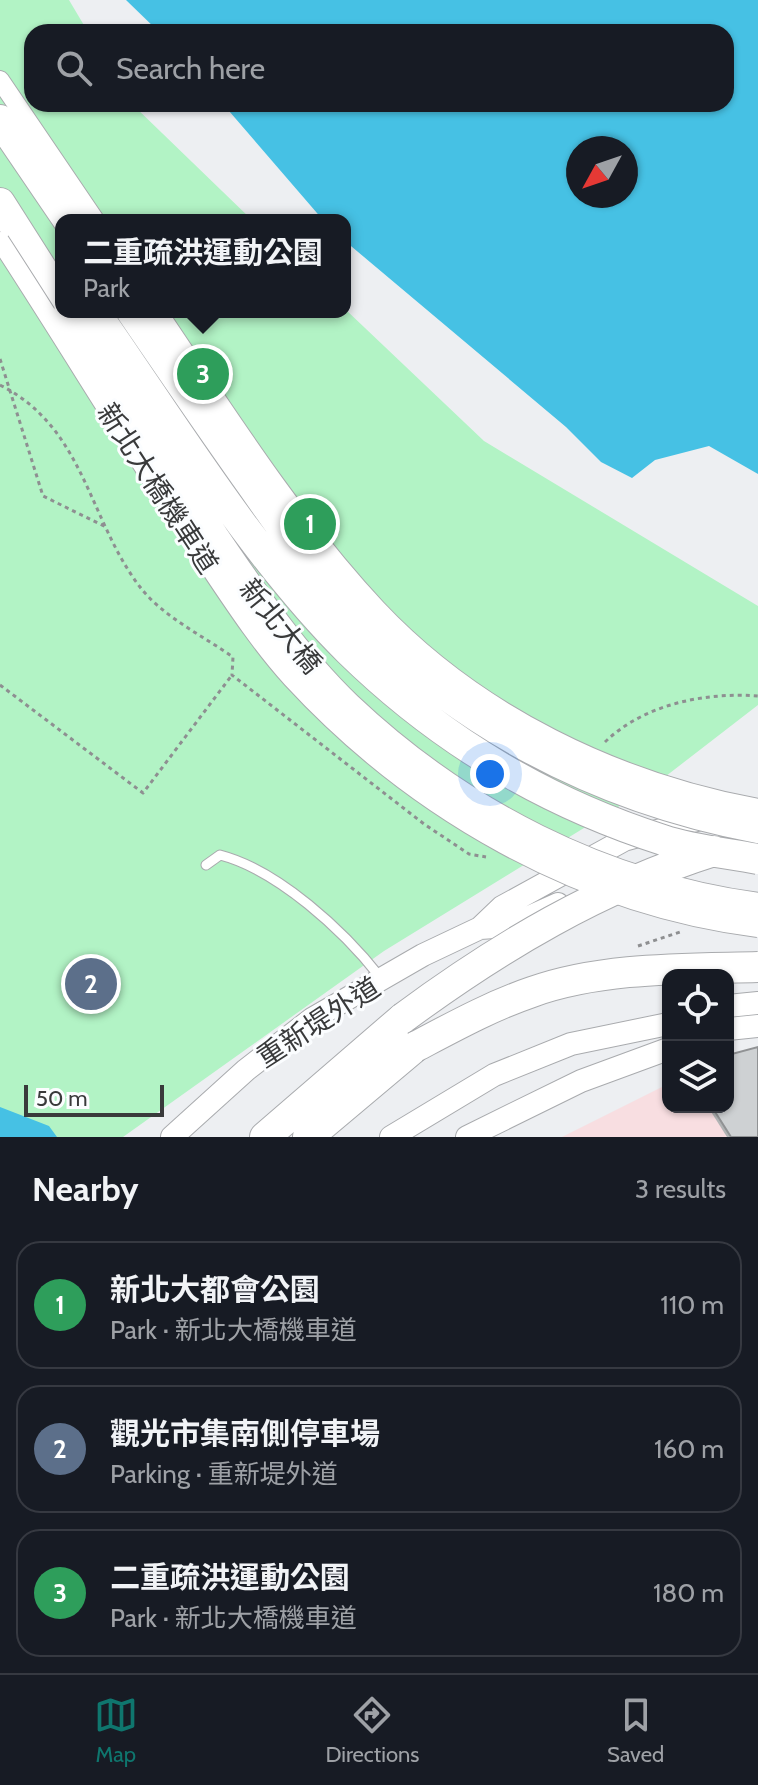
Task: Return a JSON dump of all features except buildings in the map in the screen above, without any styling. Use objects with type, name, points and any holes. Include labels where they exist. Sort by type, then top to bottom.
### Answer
[{"type":"highway","points":[[0,120],[64,214]]},
{"type":"highway","points":[[0,203],[13,243],[55,292]]},
{"type":"highway","points":[[13,243],[55,274]]},
{"type":"highway","name":"新北大橋","points":[[73,318],[247,586],[346,706],[428,774],[486,813],[575,859],[646,885],[716,902],[758,908]]},
{"type":"highway","points":[[99,318],[284,577],[348,650],[420,715],[498,768],[577,808],[665,841],[758,859]]},
{"type":"highway","points":[[118,318],[192,435],[306,592],[385,672],[478,742],[571,795],[675,835],[758,849]]},
{"type":"highway","points":[[136,318],[299,552],[368,631],[444,695],[520,745],[601,785],[713,820],[758,828]]},
{"type":"highway","points":[[265,1137],[403,1018],[518,939],[590,901],[687,860],[758,838]]},
{"type":"highway","points":[[308,1137],[415,1047],[473,1016],[534,991],[599,977],[679,969],[758,967]]},
{"type":"street","points":[[0,80],[91,214]]},
{"type":"street","name":"新北大橋機車道","points":[[13,243],[55,311]]},
{"type":"street","name":"新北大橋機車道","points":[[59,318],[236,606],[290,677],[340,728],[404,781],[476,831],[567,875],[711,922],[758,928]]},
{"type":"street","points":[[162,318],[306,525],[379,611],[456,679],[531,728],[609,766],[721,801],[758,808]]},
{"type":"street","name":"重新堤外道","points":[[172,1137],[246,1070],[312,1019],[480,928],[502,907],[624,840],[714,816],[758,817]]},
{"type":"street","name":"重新堤外道","points":[[480,928],[509,926],[587,891],[721,846],[758,849]]},
{"type":"street","points":[[734,1005],[758,1003]]},
{"type":"street","points":[[391,1137],[494,1075],[571,1044],[662,1025]]},
{"type":"street","points":[[734,1028],[758,1026]]},
{"type":"street","points":[[467,1137],[581,1081],[662,1051]]},
{"type":"lane","points":[[206,865],[220,855],[243,861],[294,894],[357,948],[382,980]]},
{"type":"path","points":[[0,359],[43,496],[106,527]]},
{"type":"path","points":[[0,685],[143,793],[232,675]]},
{"type":"shaded area","points":[[758,1052],[758,1137],[562,1137],[662,1087],[662,1113],[734,1113],[734,1053]]},
{"type":"green space","points":[[0,0],[69,0],[83,24],[24,24],[24,112],[140,112],[246,214],[55,214],[55,318],[351,318],[351,315],[484,441],[758,606],[758,705],[657,783],[384,951],[123,1137],[0,1137]]},
{"type":"water","points":[[126,0],[758,0],[758,474],[709,446],[655,460],[632,478],[601,462],[566,427],[351,246],[351,214],[318,214],[230,112],[734,112],[734,24],[151,24]]},
{"type":"water","points":[[0,1107],[49,1126],[57,1137],[0,1137]]},
{"type":"place","name":"二重疏洪運動公園","points":[[203,374]]},
{"type":"place","name":"新北大都會公園","points":[[310,524]]},
{"type":"place","name":"觀光市集南側停車場","points":[[91,984]]}]
